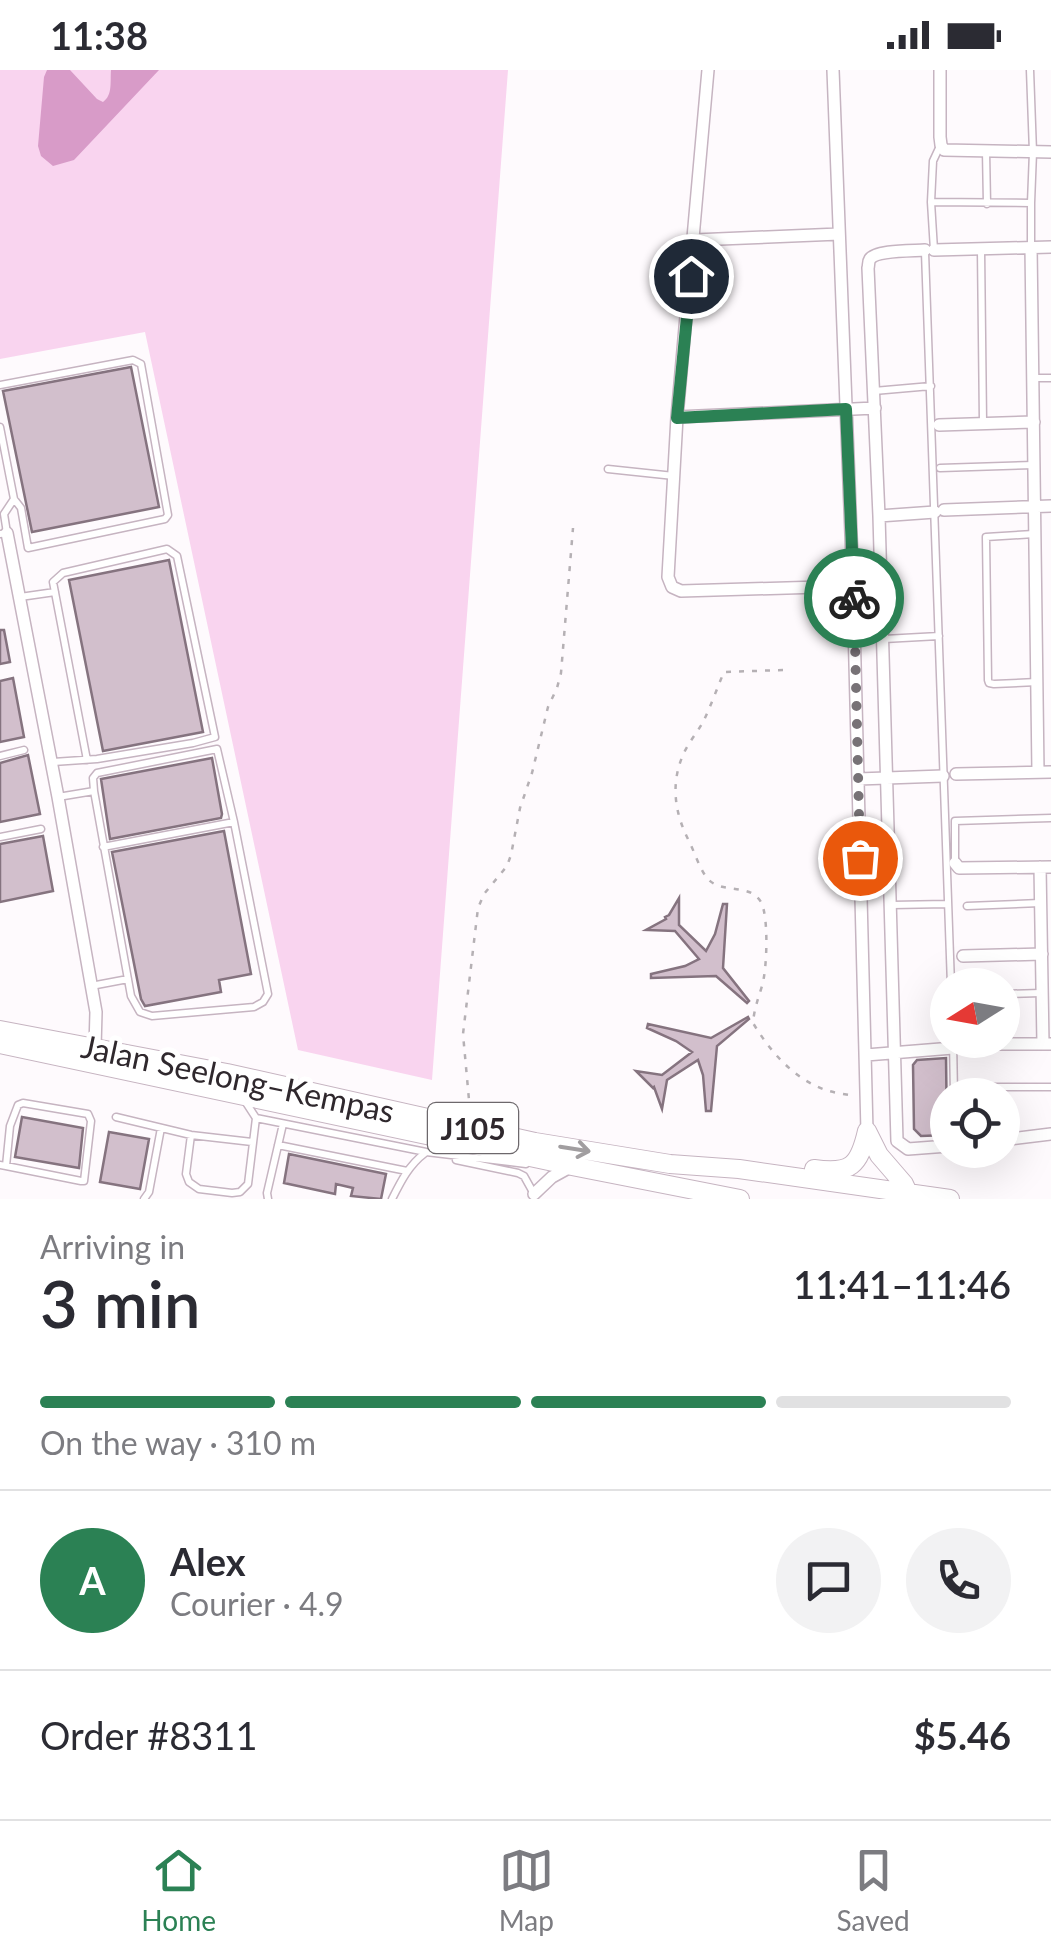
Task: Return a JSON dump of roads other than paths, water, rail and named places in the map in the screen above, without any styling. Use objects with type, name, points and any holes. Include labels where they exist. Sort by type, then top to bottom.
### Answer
[{"type":"main road","name":"Jalan Seelong–Kempas","points":[[0,1030],[227,1074],[535,1142],[670,1164],[739,1169],[911,1197],[950,1199]]},
{"type":"main road","name":"Jalan Seelong–Kempas","points":[[0,1044],[740,1199]]},
{"type":"main road","points":[[739,1169],[844,1170],[858,1160],[867,1131]]},
{"type":"main road","points":[[867,1131],[879,1155],[911,1197]]},
{"type":"street","points":[[708,70],[677,418],[668,578],[672,587],[681,591],[853,586]]},
{"type":"street","points":[[833,70],[853,586],[867,1131]]},
{"type":"street","points":[[940,70],[940,145],[944,150],[1051,152]]},
{"type":"street","points":[[695,240],[839,234]]},
{"type":"street","points":[[858,779],[1044,772],[1037,682],[1031,247]]},
{"type":"street","points":[[930,1147],[908,1149],[897,1141],[869,261],[882,253],[1051,247]]},
{"type":"street","points":[[677,418],[875,408]]},
{"type":"street","points":[[938,425],[1034,422]]},
{"type":"street","points":[[879,516],[1051,506]]},
{"type":"street","points":[[4,534],[11,552],[92,986],[95,1048]]},
{"type":"street","points":[[1035,534],[1051,534]]},
{"type":"street","points":[[955,864],[959,868],[1046,867],[1041,903],[1047,1044],[1020,1044]]},
{"type":"street","points":[[963,956],[1042,954]]},
{"type":"street","points":[[866,1055],[930,1048]]},
{"type":"street","points":[[1020,1138],[1051,1134]]},
{"type":"street","points":[[534,1194],[552,1177],[572,1166]]},
{"type":"lane","points":[[1030,70],[1031,247]]},
{"type":"lane","points":[[940,145],[932,160],[930,386],[940,511],[939,636],[950,775],[947,904],[950,968]]},
{"type":"lane","points":[[986,152],[987,204]]},
{"type":"lane","points":[[932,202],[1031,203]]},
{"type":"lane","points":[[981,249],[982,424]]},
{"type":"lane","points":[[0,386],[133,360],[141,364],[168,515],[165,519],[11,552]]},
{"type":"lane","points":[[1033,378],[1051,378]]},
{"type":"lane","points":[[874,390],[930,386]]},
{"type":"lane","points":[[0,427],[28,548]]},
{"type":"lane","points":[[940,468],[1034,465]]},
{"type":"lane","points":[[608,469],[674,476]]},
{"type":"lane","points":[[4,534],[4,514],[14,499]]},
{"type":"lane","points":[[1035,534],[985,540],[989,683],[1037,682]]},
{"type":"lane","points":[[87,760],[53,582],[63,573],[167,549],[173,551],[177,556],[234,822],[268,994],[254,1008],[152,1016],[140,1012],[131,996],[94,792],[93,778],[98,772],[218,749]]},
{"type":"lane","points":[[19,597],[55,592]]},
{"type":"lane","points":[[883,640],[939,636]]},
{"type":"lane","points":[[1036,640],[1051,640]]},
{"type":"lane","points":[[50,762],[87,760],[215,737]]},
{"type":"lane","points":[[0,756],[24,750]]},
{"type":"lane","points":[[58,796],[94,792]]},
{"type":"lane","points":[[955,864],[955,821],[1051,818]]},
{"type":"lane","points":[[103,847],[234,822]]},
{"type":"lane","points":[[0,836],[41,828]]},
{"type":"lane","points":[[968,906],[1041,903]]},
{"type":"lane","points":[[890,905],[947,904]]},
{"type":"lane","points":[[92,986],[128,979]]},
{"type":"lane","points":[[1020,993],[1042,992]]},
{"type":"lane","points":[[1020,1087],[1051,1087]]},
{"type":"lane","points":[[241,1096],[256,1118],[518,1174],[524,1176],[534,1194]]},
{"type":"lane","points":[[18,1105],[88,1114],[91,1121],[84,1180],[3,1165],[18,1105]]},
{"type":"lane","points":[[116,1118],[192,1135],[252,1142]]},
{"type":"lane","points":[[192,1135],[186,1174],[189,1182],[200,1189],[240,1192],[248,1184],[256,1118]]},
{"type":"lane","points":[[268,1199],[283,1124]]},
{"type":"lane","points":[[144,1199],[149,1192],[161,1128]]},
{"type":"lane","points":[[278,1145],[407,1171]]},
{"type":"lane","points":[[392,1199],[414,1161],[426,1152],[514,1164],[572,1166]]}]
